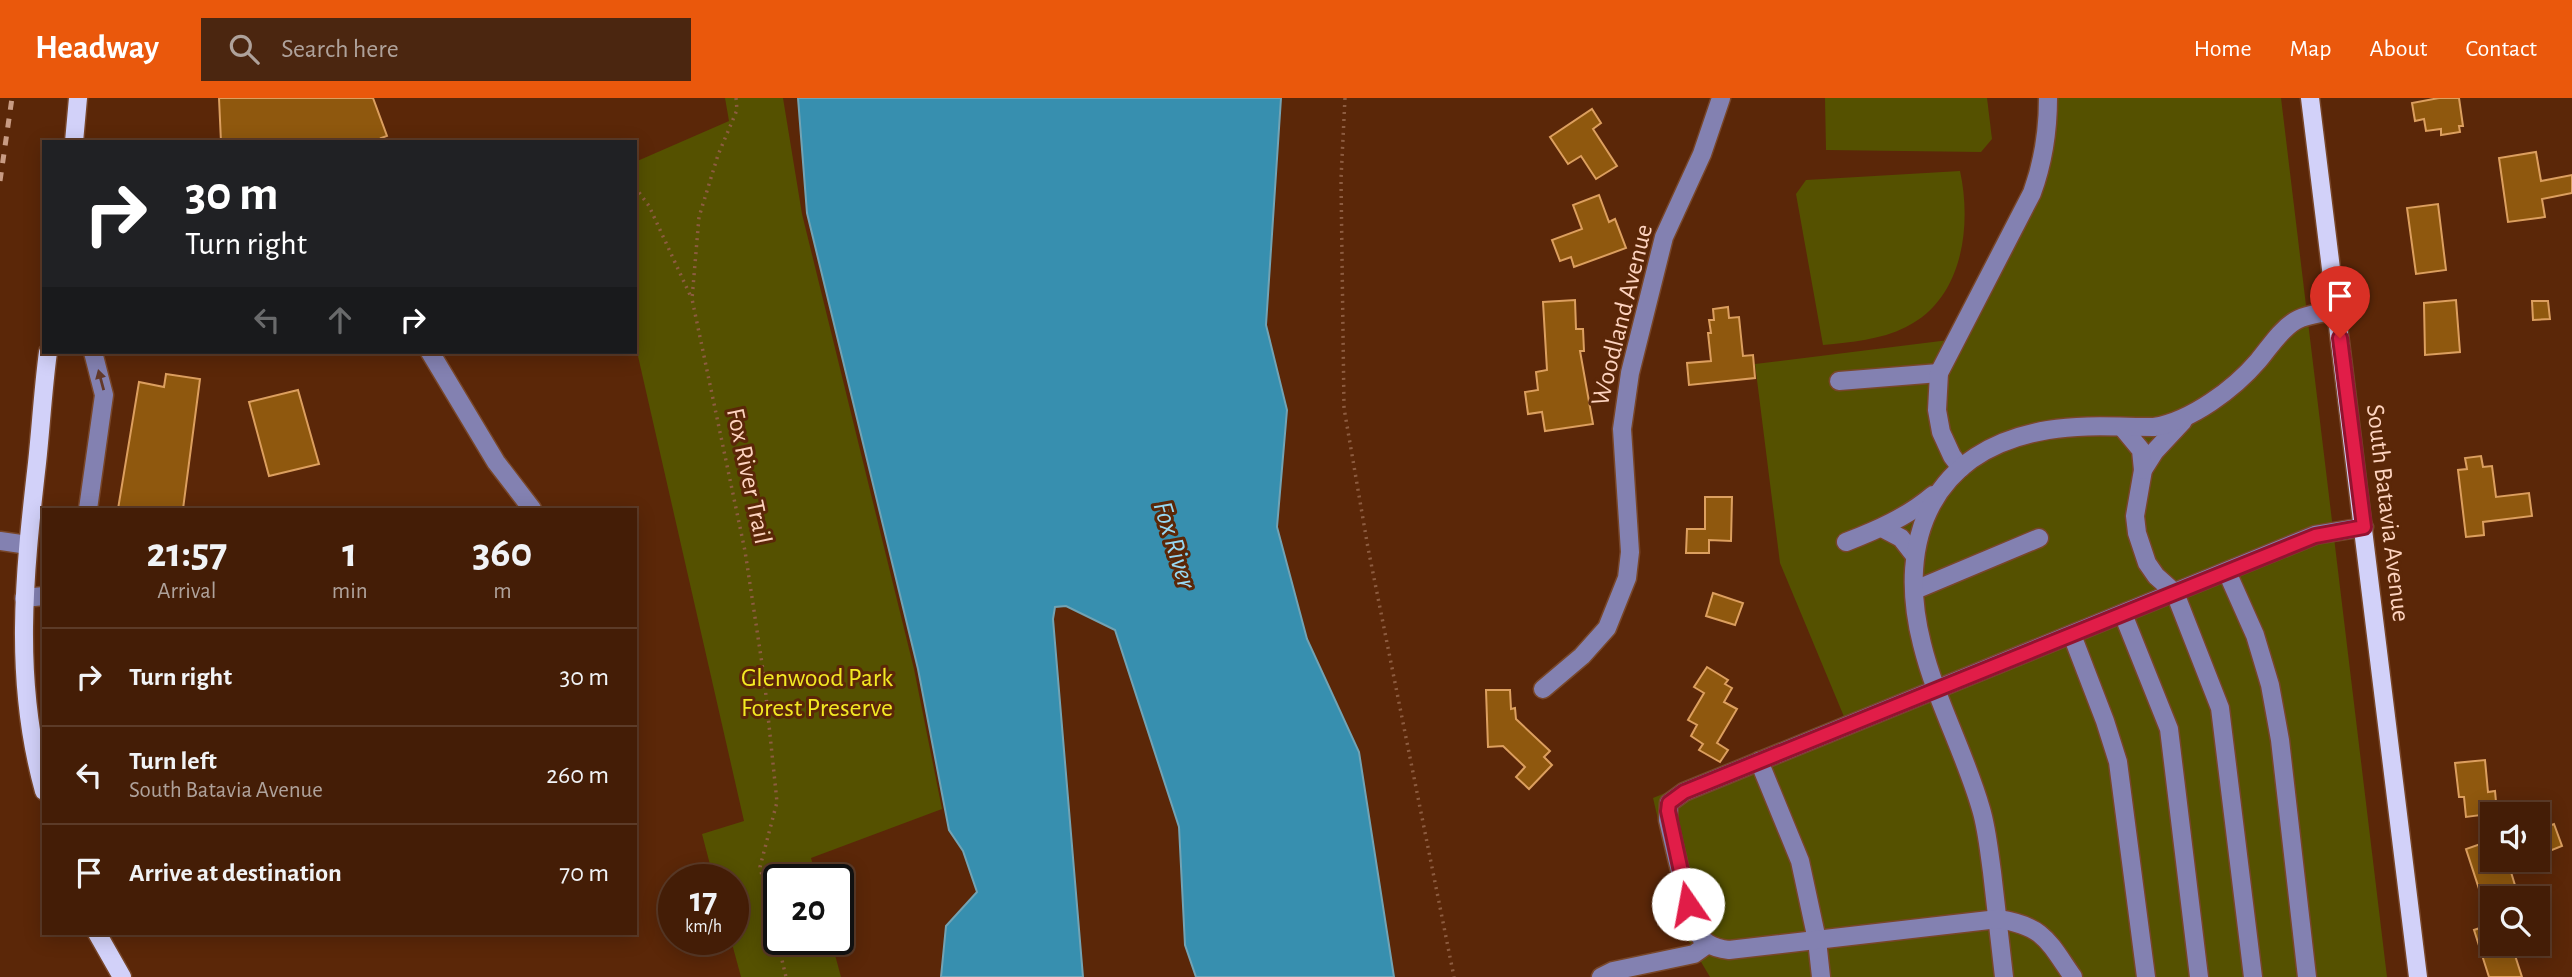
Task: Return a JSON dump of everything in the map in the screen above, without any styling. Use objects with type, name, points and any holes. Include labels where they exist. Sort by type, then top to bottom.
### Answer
[{"type":"main road","points":[[74,140],[78,98]]},
{"type":"main road","name":"South Batavia Avenue","points":[[2310,98],[2418,977]]},
{"type":"main road","points":[[42,781],[27,709],[23,666],[28,545],[48,354]]},
{"type":"main road","points":[[98,935],[122,977]]},
{"type":"street","name":"Woodland Avenue","points":[[1543,690],[1582,656],[1607,628],[1627,579],[1630,552],[1622,429],[1630,373],[1664,237],[1702,154],[1721,98]]},
{"type":"street","points":[[1961,468],[1941,432],[1937,410],[1939,373],[2032,194],[2046,139],[2048,98]]},
{"type":"street","points":[[2143,470],[2168,435],[2188,416],[2244,375],[2287,326],[2308,316],[2337,311]]},
{"type":"street","points":[[88,508],[104,409],[104,387],[94,354]]},
{"type":"street","points":[[431,354],[496,462],[531,508]]},
{"type":"street","points":[[1839,381],[1939,373]]},
{"type":"street","points":[[1846,542],[1882,528],[1910,512],[1961,468],[1995,447],[2020,437],[2071,427],[2154,427],[2168,425],[2188,416]]},
{"type":"street","points":[[2122,427],[2141,450],[2143,470],[2135,516],[2137,533],[2147,564],[2175,593],[2220,708],[2228,754],[2253,977]]},
{"type":"street","points":[[1941,488],[1926,511],[1915,556],[1917,619],[1922,646],[1983,813],[2004,977]]},
{"type":"street","points":[[2073,977],[2039,933],[2019,922],[1998,919],[1729,950],[1708,944],[1700,938],[1693,926],[1668,820],[1669,803],[1684,792],[1759,761],[2315,536],[2364,527]]},
{"type":"street","points":[[1882,528],[1901,538],[1915,556]]},
{"type":"street","points":[[1915,590],[2039,538]]},
{"type":"street","points":[[0,541],[28,545]]},
{"type":"street","points":[[2227,572],[2255,635],[2270,685],[2280,740],[2306,977]]},
{"type":"street","points":[[24,598],[42,596]]},
{"type":"street","points":[[2123,614],[2169,729],[2199,977]]},
{"type":"street","points":[[2072,635],[2118,762],[2146,977]]},
{"type":"street","points":[[1759,761],[1800,861],[1817,940],[1821,977]]},
{"type":"street","points":[[1601,977],[1613,971],[1694,954],[1708,944]]},
{"type":"path","name":"Fox River Trail","points":[[736,98],[737,110],[718,155],[699,217],[692,299],[745,551],[764,677],[777,802],[760,867],[786,977]]},
{"type":"path","points":[[1345,98],[1341,179],[1344,408],[1368,548],[1454,977]]},
{"type":"path","points":[[637,190],[649,206],[668,243],[692,299]]},
{"type":"green space","name":"Glenwood Park Forest Preserve","points":[[725,98],[783,98],[802,214],[914,669],[942,809],[811,858],[813,864],[763,864],[763,955],[835,955],[841,977],[741,977],[735,955],[749,955],[749,864],[710,864],[702,834],[744,821],[637,352],[637,161],[729,121]]},
{"type":"green space","points":[[1825,98],[1987,98],[1992,139],[1981,152],[1826,150]]},
{"type":"green space","points":[[2056,98],[2281,98],[2387,977],[1710,977],[1685,935],[1653,798],[1845,719],[1780,563],[1755,364],[1965,338],[2049,166],[2057,114]]},
{"type":"green space","points":[[1960,171],[1965,215],[1963,237],[1959,259],[1940,299],[1925,315],[1886,335],[1823,345],[1796,194],[1806,180]]},
{"type":"water","name":"Fox River","points":[[798,98],[1281,98],[1266,325],[1287,410],[1277,527],[1307,639],[1359,752],[1394,977],[1196,977],[1185,945],[1179,827],[1115,630],[1066,606],[1055,607],[1053,619],[1083,977],[941,977],[946,926],[977,892],[963,851],[949,830],[918,669],[807,213]]},
{"type":"building","points":[[219,98],[373,98],[387,136],[381,138],[382,140],[221,140]]},
{"type":"building","points":[[2439,98],[2459,98],[2463,126],[2459,126],[2460,132],[2441,135],[2441,129],[2426,131],[2424,119],[2415,121],[2412,103]]},
{"type":"building","points":[[1592,109],[1601,123],[1593,129],[1617,166],[1596,179],[1581,156],[1568,164],[1550,137]]},
{"type":"building","points":[[2536,152],[2541,181],[2572,175],[2572,193],[2542,199],[2545,217],[2508,222],[2499,158]]},
{"type":"building","points":[[1599,195],[1609,222],[1615,219],[1626,248],[1574,267],[1571,257],[1560,261],[1552,240],[1582,229],[1573,205]]},
{"type":"building","points":[[2438,204],[2446,270],[2416,274],[2407,208]]},
{"type":"building","points":[[1575,300],[1576,329],[1583,329],[1584,351],[1580,351],[1593,424],[1545,431],[1542,412],[1528,414],[1525,392],[1538,390],[1536,372],[1547,370],[1543,302]]},
{"type":"building","points":[[2456,300],[2460,352],[2425,355],[2424,303]]},
{"type":"building","points":[[2532,301],[2548,301],[2550,319],[2533,320]]},
{"type":"building","points":[[1728,307],[1729,318],[1739,317],[1743,356],[1753,355],[1755,378],[1689,385],[1687,363],[1711,361],[1708,333],[1711,333],[1709,320],[1714,320],[1713,309]]},
{"type":"building","points":[[166,374],[200,379],[183,508],[118,508],[139,382],[164,387]]},
{"type":"building","points":[[298,390],[319,464],[269,476],[249,402]]},
{"type":"building","points":[[2481,456],[2483,467],[2492,466],[2496,497],[2529,493],[2532,516],[2483,522],[2484,535],[2466,537],[2458,470],[2467,469],[2465,458]]},
{"type":"building","points":[[1705,497],[1732,497],[1731,541],[1709,540],[1709,553],[1686,553],[1687,529],[1705,529]]},
{"type":"building","points":[[1713,593],[1743,603],[1735,625],[1706,616]]},
{"type":"building","points":[[1707,667],[1728,680],[1725,684],[1732,688],[1724,702],[1737,709],[1717,743],[1728,750],[1720,762],[1699,750],[1703,744],[1691,736],[1697,725],[1688,720],[1704,693],[1694,687]]},
{"type":"building","points":[[1486,690],[1510,690],[1511,709],[1515,708],[1516,719],[1550,751],[1544,757],[1552,765],[1529,789],[1516,777],[1525,767],[1503,746],[1488,747]]},
{"type":"building","points":[[2485,760],[2488,792],[2495,791],[2496,802],[2480,802],[2480,815],[2466,817],[2464,797],[2459,797],[2455,763]]},
{"type":"building","points":[[2554,824],[2562,846],[2550,851],[2550,826]]},
{"type":"building","points":[[2480,844],[2480,872],[2511,872],[2515,886],[2480,886],[2480,892],[2466,849]]},
{"type":"building","points":[[2480,928],[2480,949],[2474,930]]},
{"type":"building","points":[[2482,956],[2515,956],[2522,977],[2489,977]]},
{"type":"railway","points":[[0,181],[12,98]]},
{"type":"route","points":[[1688,904],[1668,820],[1669,803],[1675,797],[2315,536],[2364,527],[2340,338]]}]
